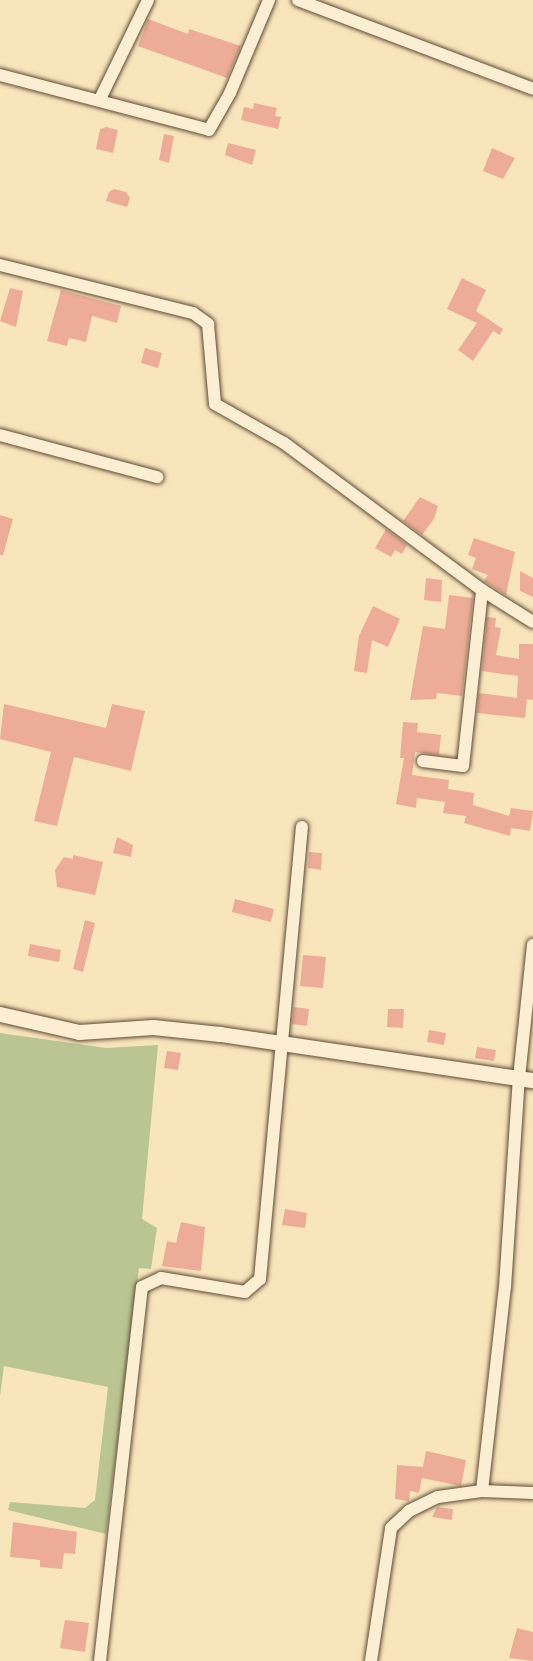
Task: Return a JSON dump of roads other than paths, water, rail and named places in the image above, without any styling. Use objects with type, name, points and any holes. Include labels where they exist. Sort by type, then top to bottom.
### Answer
[{"type":"street","points":[[100,99],[148,0]]},
{"type":"street","points":[[0,75],[100,99],[209,130],[230,93],[270,0]]},
{"type":"street","points":[[298,0],[533,89]]},
{"type":"street","points":[[0,265],[193,313],[208,324],[215,404],[284,443],[482,590],[533,622]]},
{"type":"street","points":[[0,435],[157,477]]},
{"type":"street","points":[[423,761],[463,766],[482,590]]},
{"type":"street","points":[[100,1661],[142,1287],[160,1278],[245,1292],[260,1279],[302,827]]},
{"type":"street","points":[[482,1491],[526,1079],[533,945]]},
{"type":"street","points":[[0,1014],[79,1032],[153,1027],[281,1042],[526,1079]]},
{"type":"street","points":[[371,1661],[391,1528],[409,1511],[438,1497],[482,1491],[533,1493]]}]
